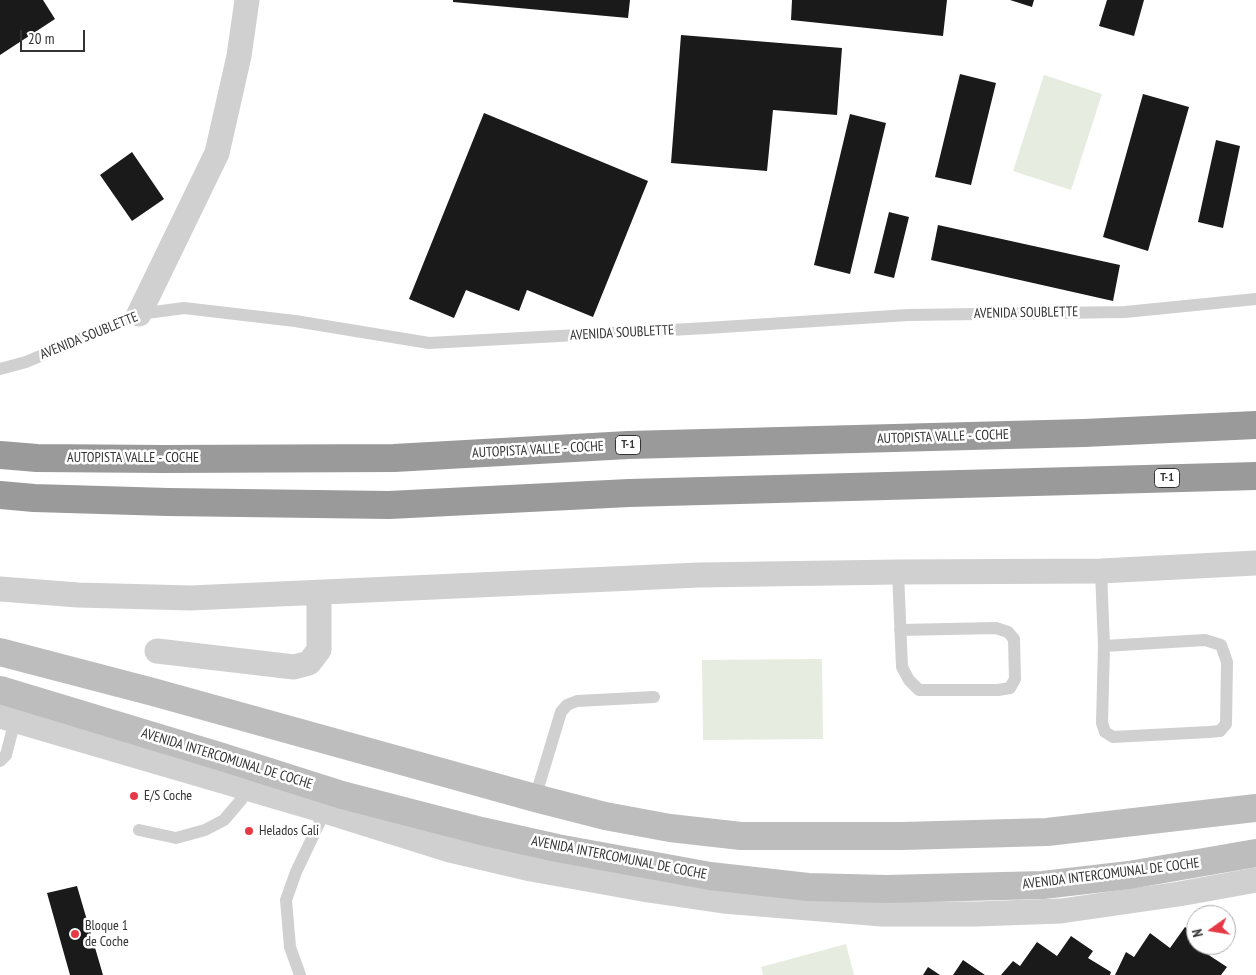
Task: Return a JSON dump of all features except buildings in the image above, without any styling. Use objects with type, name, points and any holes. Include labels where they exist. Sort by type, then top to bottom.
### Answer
[{"type":"highway","name":"AUTOPISTA VALLE - COCHE","points":[[0,455],[37,458],[164,459],[394,458],[628,445],[1084,433],[1256,425]]},
{"type":"highway","name":"T-1","points":[[0,495],[159,501],[389,505],[629,493],[1256,476]]},
{"type":"main road","points":[[0,652],[172,697],[535,798],[605,816],[670,828],[741,836],[902,836],[1047,832],[1256,808]]},
{"type":"main road","name":"AVENIDA INTERCOMUNAL DE COCHE","points":[[0,690],[351,798],[538,844],[710,876],[808,887],[867,888],[1042,885],[1129,874],[1256,854]]},
{"type":"street","points":[[139,314],[217,153],[239,56],[247,0]]},
{"type":"street","points":[[0,588],[78,595],[191,598],[699,575],[1101,571],[1256,563]]},
{"type":"street","points":[[157,651],[294,667],[309,663],[319,650],[319,593]]},
{"type":"street","name":"AVENIDA INTERCOMUNAL DE COCHE","points":[[8,718],[325,811],[450,850],[531,869],[723,901],[882,914],[976,914],[1061,910],[1179,894],[1256,880]]},
{"type":"lane","name":"AVENIDA SOUBLETTE","points":[[0,368],[26,362],[139,314],[184,308],[295,321],[429,343],[908,315],[1125,312],[1256,299]]},
{"type":"lane","points":[[1101,571],[1104,646],[1102,723],[1105,732],[1113,737],[1220,731],[1226,724],[1228,662],[1221,645],[1205,640],[1104,646]]},
{"type":"lane","points":[[898,572],[900,630],[902,667],[909,680],[919,690],[998,690],[1010,688],[1015,679],[1014,639],[1008,632],[996,628],[900,630]]},
{"type":"lane","points":[[535,798],[561,712],[567,705],[577,701],[654,697]]},
{"type":"lane","points":[[0,761],[6,754],[8,718]]},
{"type":"lane","points":[[139,830],[176,838],[205,830],[224,820],[249,789]]},
{"type":"lane","points":[[300,975],[290,947],[286,900],[296,872],[325,811]]},
{"type":"shaded area","points":[[1044,75],[1102,94],[1071,190],[1013,171]]},
{"type":"shaded area","points":[[822,659],[823,739],[703,740],[702,660]]},
{"type":"shaded area","points":[[846,944],[854,975],[763,975],[761,967]]},
{"type":"place","name":"E/S Coche","points":[[134,796]]},
{"type":"place","name":"Helados Cali","points":[[249,831]]},
{"type":"place","name":"Bloque 1 de Coche","points":[[75,934]]}]
